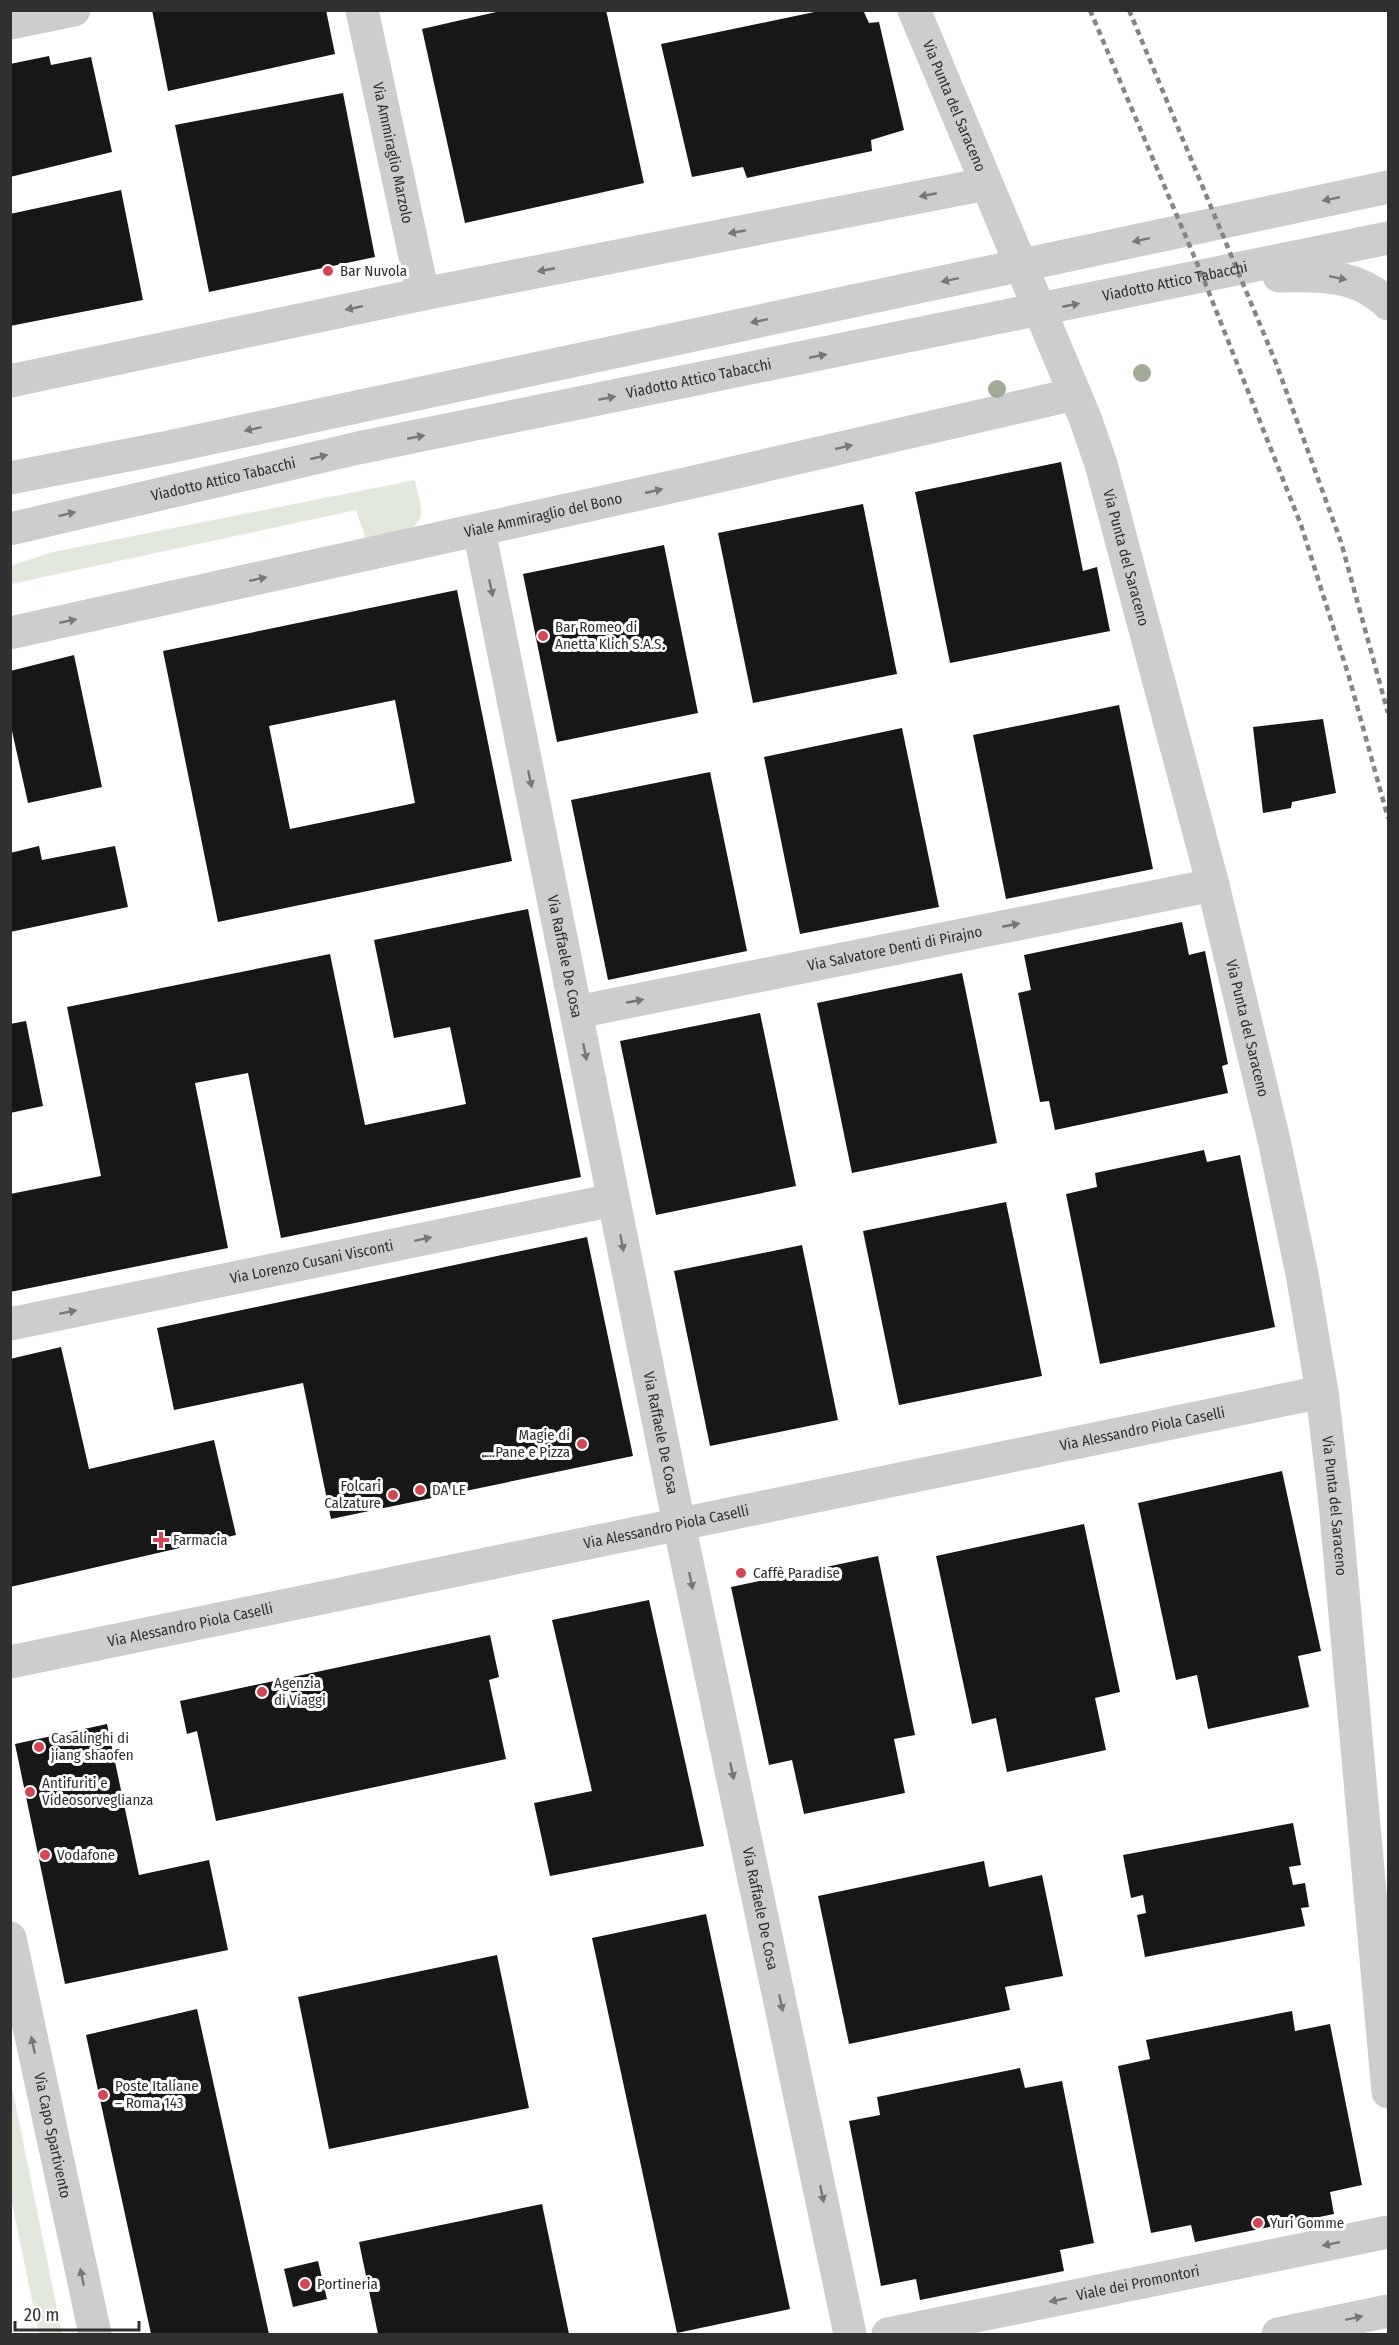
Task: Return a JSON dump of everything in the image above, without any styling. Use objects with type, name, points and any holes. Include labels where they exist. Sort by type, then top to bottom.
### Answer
[{"type":"street","points":[[10,23],[74,10]]},
{"type":"street","name":"Via Ammiraglio Marzolo","points":[[362,10],[423,294]]},
{"type":"street","name":"Via Punta del Saraceno","points":[[914,10],[1075,394],[1101,464],[1213,885],[1274,1140],[1302,1274],[1322,1392],[1335,1503],[1389,2092]]},
{"type":"street","points":[[10,381],[423,294],[986,184]]},
{"type":"street","points":[[10,478],[352,408],[1389,187]]},
{"type":"street","name":"Viadotto Attico Tabacchi","points":[[10,529],[358,448],[1196,280],[1389,238]]},
{"type":"street","points":[[1196,280],[1330,276],[1371,290],[1389,304]]},
{"type":"street","name":"Viale Ammiraglio del Bono","points":[[10,633],[479,530],[1075,394]]},
{"type":"street","name":"Via Raffaele De Cosa","points":[[479,530],[679,1524],[850,2334]]},
{"type":"street","name":"Via Salvatore Denti di Pirajno","points":[[577,1012],[1213,885]]},
{"type":"street","name":"Via Lorenzo Cusani Visconti","points":[[10,1324],[613,1200]]},
{"type":"street","name":"Via Alessandro Piola Caselli","points":[[10,1662],[1322,1392]]},
{"type":"street","name":"Via Capo Spartivento","points":[[10,1938],[94,2334]]},
{"type":"street","name":"Viale dei Promontori","points":[[888,2334],[1389,2232]]},
{"type":"street","points":[[1278,2334],[1389,2311]]},
{"type":"shaded area","points":[[415,480],[421,509],[419,520],[414,526],[399,533],[366,540],[356,510],[11,584],[10,566],[53,552]]},
{"type":"shaded area","points":[[11,2082],[62,2334],[39,2334],[11,2198]]},
{"type":"building","points":[[152,10],[326,10],[335,54],[168,91]]},
{"type":"building","points":[[505,10],[606,10],[644,183],[465,223],[422,29]]},
{"type":"building","points":[[824,10],[863,10],[869,23],[879,22],[904,130],[871,140],[872,151],[747,178],[743,167],[692,177],[661,44]]},
{"type":"building","points":[[49,56],[51,65],[91,57],[112,152],[10,177],[10,64]]},
{"type":"building","points":[[343,93],[375,257],[209,292],[175,125]]},
{"type":"building","points":[[121,190],[143,300],[10,326],[10,214]]},
{"type":"building","points":[[1061,462],[1083,571],[1097,567],[1110,631],[950,663],[915,492]]},
{"type":"building","points":[[863,504],[897,674],[753,703],[718,533]]},
{"type":"building","points":[[664,545],[698,713],[557,742],[523,574]]},
{"type":"building","points":[[457,590],[512,861],[218,922],[163,651]],"holes":[[[395,700],[415,803],[290,829],[269,726]]]},
{"type":"building","points":[[74,655],[102,787],[28,803],[10,722],[10,671]]},
{"type":"building","points":[[1119,705],[1153,869],[1006,899],[973,735]]},
{"type":"building","points":[[1323,719],[1336,793],[1292,802],[1291,808],[1263,813],[1253,727]]},
{"type":"building","points":[[902,728],[939,907],[800,934],[764,757]]},
{"type":"building","points":[[710,772],[747,951],[608,980],[571,800]]},
{"type":"building","points":[[39,846],[42,860],[115,846],[128,907],[10,932],[10,853]]},
{"type":"building","points":[[528,909],[581,1177],[281,1238],[248,1073],[195,1083],[228,1248],[10,1292],[10,1194],[101,1176],[67,1007],[330,954],[365,1125],[466,1104],[450,1027],[394,1038],[374,940]]},
{"type":"building","points":[[1182,922],[1189,955],[1205,951],[1228,1064],[1222,1066],[1228,1093],[1055,1130],[1049,1101],[1040,1102],[1018,993],[1031,990],[1024,955]]},
{"type":"building","points":[[962,973],[997,1143],[852,1173],[817,1003]]},
{"type":"building","points":[[760,1013],[796,1186],[656,1215],[620,1041]]},
{"type":"building","points":[[26,1021],[43,1106],[10,1113],[10,1024]]},
{"type":"building","points":[[1204,1150],[1207,1162],[1240,1155],[1275,1327],[1100,1364],[1066,1194],[1097,1187],[1095,1173]]},
{"type":"building","points":[[1006,1202],[1042,1376],[899,1405],[863,1231]]},
{"type":"building","points":[[587,1237],[633,1456],[331,1519],[303,1383],[174,1410],[157,1328]]},
{"type":"building","points":[[802,1245],[838,1420],[710,1446],[674,1271]]},
{"type":"building","points":[[61,1347],[89,1469],[214,1440],[236,1535],[10,1587],[10,1359]]},
{"type":"building","points":[[1282,1471],[1321,1651],[1298,1656],[1309,1707],[1208,1729],[1197,1675],[1176,1680],[1138,1503]]},
{"type":"building","points":[[1084,1524],[1120,1692],[1095,1698],[1106,1750],[1007,1772],[996,1718],[972,1724],[936,1556]]},
{"type":"building","points":[[878,1556],[915,1735],[894,1739],[905,1793],[804,1814],[792,1760],[769,1765],[731,1587]]},
{"type":"building","points":[[649,1600],[704,1846],[550,1876],[534,1803],[592,1791],[552,1620]]},
{"type":"building","points":[[490,1635],[499,1677],[489,1680],[506,1759],[216,1821],[197,1731],[187,1734],[180,1701]]},
{"type":"building","points":[[107,1724],[139,1875],[209,1860],[228,1950],[65,1984],[15,1744]]},
{"type":"building","points":[[1293,1823],[1301,1865],[1289,1867],[1293,1885],[1305,1883],[1309,1907],[1301,1908],[1305,1926],[1145,1957],[1137,1915],[1146,1913],[1143,1895],[1131,1898],[1123,1855]]},
{"type":"building","points":[[984,1861],[989,1887],[1042,1875],[1063,1976],[1005,1987],[1010,2010],[849,2044],[818,1896]]},
{"type":"building","points":[[706,1914],[790,2309],[677,2333],[592,1938]]},
{"type":"building","points":[[497,1955],[529,2108],[329,2149],[298,1997]]},
{"type":"building","points":[[197,2009],[269,2334],[151,2334],[86,2035]]},
{"type":"building","points":[[1292,2011],[1295,2031],[1330,2024],[1362,2185],[1330,2192],[1334,2214],[1195,2242],[1191,2225],[1151,2233],[1118,2066],[1150,2059],[1146,2040]]},
{"type":"building","points":[[1020,2068],[1025,2088],[1062,2081],[1094,2243],[1060,2250],[1064,2271],[920,2300],[916,2279],[881,2286],[849,2121],[880,2115],[877,2097]]},
{"type":"building","points":[[542,2204],[569,2334],[378,2334],[359,2242]]},
{"type":"building","name":"Portineria","points":[[318,2261],[327,2299],[293,2307],[284,2269]]},
{"type":"railway","points":[[1090,10],[1202,275],[1301,525],[1349,677],[1388,818]]},
{"type":"railway","points":[[1129,10],[1276,363],[1341,542],[1388,713]]},
{"type":"place","name":"Bar Nuvola","points":[[328,271]]},
{"type":"place","name":"Bar Romeo di Anetta Klich S.A.S.","points":[[543,636]]},
{"type":"place","name":"Magie di ....Pane e Pizza","points":[[582,1444]]},
{"type":"place","name":"DA LE","points":[[420,1490]]},
{"type":"place","name":"Folcari Calzature","points":[[393,1495]]},
{"type":"place","name":"Farmacia","points":[[161,1540]]},
{"type":"place","name":"Caffè Paradise","points":[[741,1573]]},
{"type":"place","name":"Agenzia di Viaggi","points":[[262,1692]]},
{"type":"place","name":"Casalinghi di jiang shaofen","points":[[39,1747]]},
{"type":"place","name":"Antifuriti e Videosorveglianza","points":[[30,1792]]},
{"type":"place","name":"Vodafone","points":[[45,1855]]},
{"type":"place","name":"Poste Italiane – Roma 143","points":[[103,2095]]},
{"type":"place","name":"Yuri Gomme","points":[[1258,2223]]},
{"type":"place","name":"Portineria","points":[[305,2284]]}]
